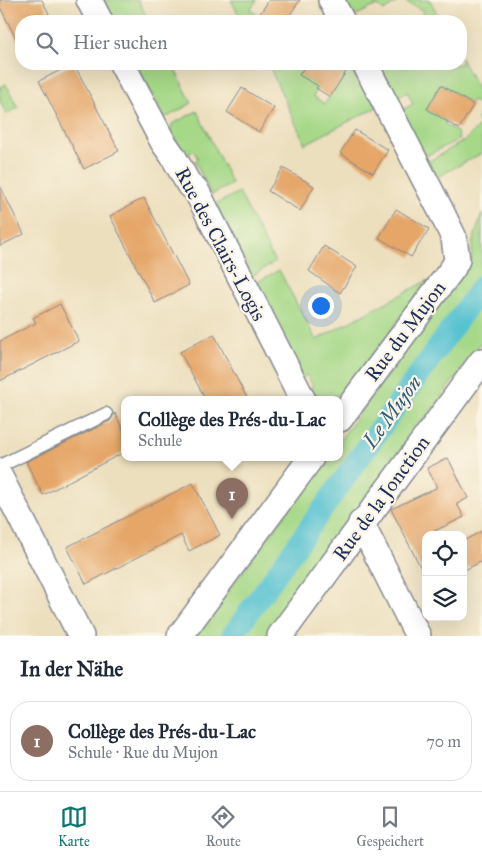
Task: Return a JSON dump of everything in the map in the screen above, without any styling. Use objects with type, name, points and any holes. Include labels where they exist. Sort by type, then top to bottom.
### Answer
[{"type":"street","points":[[89,0],[97,15]]},
{"type":"street","points":[[331,0],[339,15]]},
{"type":"street","name":"Rue des Clairs-Logis","points":[[125,70],[163,142],[188,183],[196,190],[301,396]]},
{"type":"street","name":"Rue du Mujon","points":[[343,415],[453,268],[456,260],[454,238],[368,70]]},
{"type":"street","name":"Rue de la Jonction","points":[[280,636],[361,523],[482,361]]},
{"type":"street","points":[[180,636],[309,461]]},
{"type":"street","points":[[0,477],[81,636]]},
{"type":"street","points":[[361,523],[418,636]]},
{"type":"lane","points":[[0,466],[106,414]]},
{"type":"green space","points":[[103,0],[138,0],[146,15],[111,15]]},
{"type":"green space","points":[[231,0],[257,0],[250,10],[258,15],[239,15]]},
{"type":"green space","points":[[341,0],[400,0],[384,11],[377,5],[357,15],[349,15]]},
{"type":"green space","points":[[402,0],[430,0],[438,15],[421,15],[424,11]]},
{"type":"green space","points":[[467,69],[482,98],[482,107],[472,100],[470,103],[441,85],[427,109],[446,121],[445,124],[457,132],[459,139],[424,157],[400,111],[413,104],[407,92],[395,99],[379,70]]},
{"type":"green space","points":[[139,70],[175,70],[192,103],[164,117]]},
{"type":"green space","points":[[271,70],[303,70],[300,75],[318,86],[313,96],[325,104],[346,70],[357,70],[377,107],[305,144]]},
{"type":"green space","points":[[6,84],[18,108],[6,114],[0,101],[0,87]]},
{"type":"green space","points":[[482,108],[482,153],[434,179],[426,163],[465,140],[480,125],[478,119]]},
{"type":"green space","points":[[197,111],[232,184],[211,195],[195,161],[198,159],[194,151],[184,156],[171,130],[172,124]]},
{"type":"green space","points":[[239,192],[275,262],[252,276],[216,204]]},
{"type":"green space","points":[[482,214],[482,276],[225,636],[195,636],[325,461],[343,461],[343,436],[471,261],[473,241]]},
{"type":"green space","points":[[279,270],[316,340],[428,280],[346,392],[336,396],[316,395],[308,388],[313,386],[307,375],[300,379],[255,283]]},
{"type":"green space","points":[[482,299],[482,341],[267,636],[240,636]]},
{"type":"building","points":[[0,0],[42,0],[49,14],[15,15],[15,36],[0,7]]},
{"type":"building","points":[[269,0],[300,0],[290,15],[259,15]]},
{"type":"building","points":[[61,70],[77,70],[119,151],[84,169],[39,81]]},
{"type":"building","points":[[302,70],[347,70],[330,97],[316,88],[318,86],[299,75]]},
{"type":"building","points":[[441,85],[473,105],[459,129],[427,109]]},
{"type":"building","points":[[242,88],[274,108],[259,132],[227,112]]},
{"type":"building","points":[[355,130],[388,150],[373,173],[340,153]]},
{"type":"building","points":[[283,168],[314,186],[300,211],[268,191]]},
{"type":"building","points":[[0,186],[24,234],[0,246]]},
{"type":"building","points":[[144,198],[189,285],[155,303],[110,216]]},
{"type":"building","points":[[396,209],[429,229],[411,257],[379,238]]},
{"type":"building","points":[[324,246],[357,267],[340,293],[309,271]]},
{"type":"building","points":[[60,304],[79,341],[0,381],[0,341],[36,323],[33,318]]},
{"type":"building","points":[[214,334],[246,396],[204,396],[180,352]]},
{"type":"building","points":[[115,413],[121,426],[121,454],[43,495],[26,462],[110,421]]},
{"type":"building","points":[[448,458],[468,498],[457,504],[464,517],[434,531],[422,531],[422,570],[391,509],[436,488],[427,468]]},
{"type":"building","points":[[193,483],[220,535],[189,551],[181,535],[86,584],[67,547]]},
{"type":"building","points":[[482,531],[482,561],[467,569],[467,539]]},
{"type":"waterway","name":"Le Mujon","points":[[232,636],[482,286]]},
{"type":"place","name":"Collège des Prés-du-Lac","points":[[232,519]]}]
